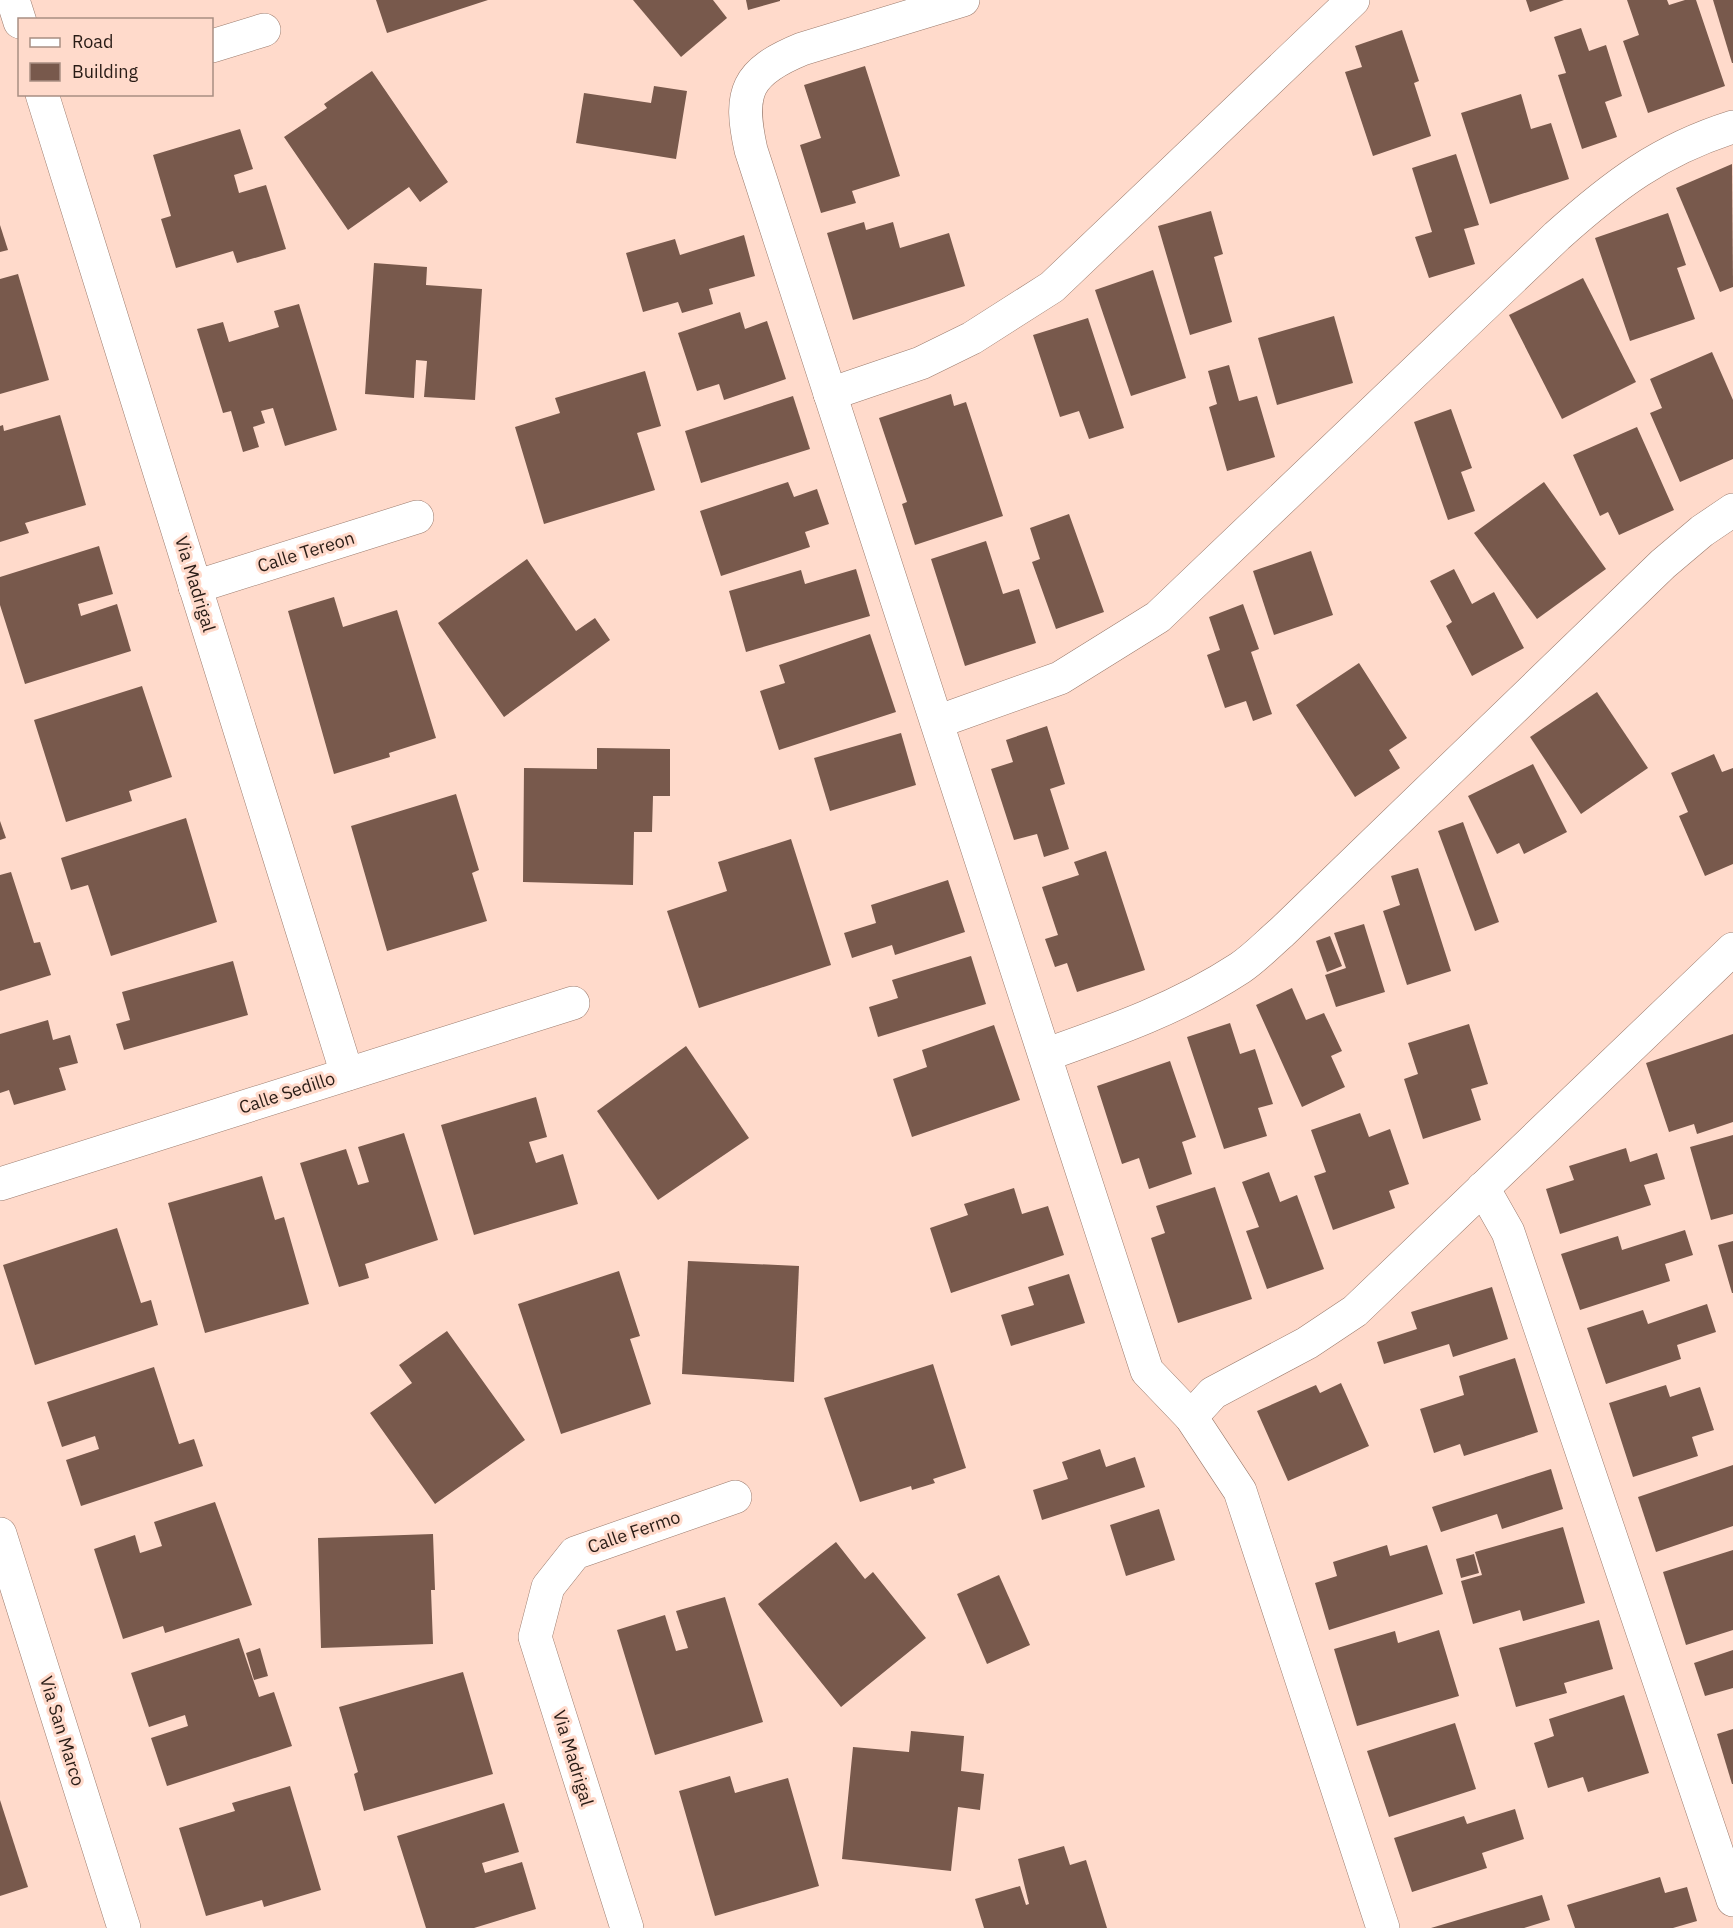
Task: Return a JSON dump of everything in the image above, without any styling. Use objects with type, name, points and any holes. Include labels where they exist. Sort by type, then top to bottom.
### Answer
[{"type":"street","points":[[12,0],[19,18]]},
{"type":"street","points":[[963,0],[776,60],[760,71],[749,89],[744,118],[751,150],[1147,1371],[1191,1417],[1240,1491],[1383,1928]]},
{"type":"street","points":[[830,394],[921,363],[972,338],[1052,287],[1337,7]]},
{"type":"street","points":[[213,46],[264,30]]},
{"type":"street","name":"Via Madrigal","points":[[48,96],[195,587],[347,1074]]},
{"type":"street","points":[[937,722],[1060,678],[1158,616],[1606,192],[1655,159],[1733,127]]},
{"type":"street","points":[[1045,1055],[1146,1019],[1196,995],[1242,967],[1282,932],[1664,564],[1702,531],[1733,510]]},
{"type":"street","name":"Calle Tereon","points":[[195,587],[417,517]]},
{"type":"street","points":[[1191,1417],[1213,1393],[1307,1343],[1355,1311],[1733,949]]},
{"type":"street","name":"Calle Sedillo","points":[[0,1184],[573,1003]]},
{"type":"street","points":[[1483,1188],[1508,1232],[1733,1900]]},
{"type":"street","name":"Calle Fermo","points":[[548,1587],[575,1553],[735,1497]]},
{"type":"street","name":"Via San Marco","points":[[0,1534],[124,1928]]},
{"type":"street","name":"Via Madrigal","points":[[548,1587],[535,1637],[627,1928]]},
{"type":"building","points":[[376,0],[488,0],[387,33]]},
{"type":"building","points":[[633,0],[713,0],[727,18],[681,57]]},
{"type":"building","points":[[746,0],[780,0],[780,1],[748,10]]},
{"type":"building","points":[[1526,0],[1564,0],[1530,12]]},
{"type":"building","points":[[1627,0],[1667,0],[1669,5],[1685,0],[1696,0],[1725,86],[1648,113],[1623,41],[1639,35]]},
{"type":"building","points":[[1713,0],[1733,0],[1733,63],[1732,63]]},
{"type":"building","points":[[1581,28],[1589,51],[1606,45],[1622,96],[1605,102],[1617,137],[1582,149],[1558,75],[1566,73],[1554,37]]},
{"type":"building","points":[[1402,30],[1419,81],[1414,83],[1431,136],[1373,156],[1345,72],[1362,67],[1355,46]]},
{"type":"building","points":[[865,66],[900,176],[852,191],[856,203],[821,213],[800,145],[821,138],[804,85]]},
{"type":"building","points":[[372,71],[448,182],[420,202],[409,187],[348,230],[284,137],[327,108],[324,104]]},
{"type":"building","points":[[654,86],[687,91],[676,159],[576,143],[584,93],[651,103]]},
{"type":"building","points":[[1521,94],[1531,129],[1551,123],[1569,179],[1490,204],[1461,113]]},
{"type":"building","points":[[240,129],[253,169],[234,175],[239,193],[266,185],[286,249],[237,263],[233,251],[176,268],[161,219],[171,216],[153,155]]},
{"type":"building","points":[[1456,154],[1479,225],[1464,229],[1475,264],[1429,278],[1415,237],[1432,232],[1412,168]]},
{"type":"building","points":[[1732,164],[1733,287],[1720,292],[1676,188]]},
{"type":"building","points":[[1211,211],[1223,254],[1214,257],[1232,322],[1190,335],[1158,226]]},
{"type":"building","points":[[1668,213],[1686,265],[1677,268],[1695,319],[1630,341],[1595,238]]},
{"type":"building","points":[[864,222],[866,230],[893,222],[900,248],[949,233],[965,286],[853,320],[827,233]]},
{"type":"building","points":[[0,225],[8,250],[0,252]]},
{"type":"building","points":[[744,235],[755,276],[709,289],[713,304],[682,313],[678,302],[643,312],[626,253],[675,239],[680,255]]},
{"type":"building","points":[[374,263],[427,267],[426,285],[482,289],[475,400],[424,397],[427,361],[416,360],[414,398],[365,394]]},
{"type":"building","points":[[1153,270],[1186,378],[1131,396],[1095,290]]},
{"type":"building","points":[[18,274],[49,380],[0,394],[0,279]]},
{"type":"building","points":[[1583,278],[1636,382],[1562,419],[1509,315]]},
{"type":"building","points":[[299,304],[337,430],[285,446],[273,408],[261,411],[265,423],[253,427],[259,447],[243,452],[231,411],[223,413],[197,329],[223,322],[229,342],[279,327],[274,311]]},
{"type":"building","points":[[740,312],[745,329],[767,321],[786,379],[724,400],[719,384],[697,391],[678,333]]},
{"type":"building","points":[[1334,316],[1353,383],[1277,405],[1258,338]]},
{"type":"building","points":[[1088,318],[1124,428],[1089,439],[1079,411],[1060,417],[1033,335]]},
{"type":"building","points":[[1712,352],[1733,400],[1733,459],[1680,482],[1650,413],[1662,408],[1650,379]]},
{"type":"building","points":[[1229,365],[1239,401],[1257,396],[1275,457],[1227,471],[1209,407],[1217,404],[1208,371]]},
{"type":"building","points":[[645,371],[661,426],[637,433],[655,490],[544,524],[515,427],[560,413],[555,398]]},
{"type":"building","points":[[951,394],[954,406],[966,402],[1003,516],[915,545],[902,504],[907,502],[879,418]]},
{"type":"building","points":[[793,396],[810,449],[701,483],[685,431]]},
{"type":"building","points":[[1451,409],[1472,468],[1461,472],[1475,511],[1448,520],[1414,422]]},
{"type":"building","points":[[60,415],[86,505],[25,523],[29,533],[0,542],[0,426],[3,425],[4,431]]},
{"type":"building","points":[[1637,427],[1674,510],[1619,535],[1608,512],[1600,516],[1573,455]]},
{"type":"building","points":[[788,482],[794,497],[817,489],[829,524],[805,532],[810,547],[721,576],[700,511]]},
{"type":"building","points":[[1544,482],[1606,569],[1537,619],[1474,533]]},
{"type":"building","points":[[1069,514],[1104,612],[1056,629],[1032,562],[1040,559],[1030,528]]},
{"type":"building","points":[[986,541],[1003,594],[1019,589],[1036,643],[965,666],[931,559]]},
{"type":"building","points":[[99,546],[113,594],[78,604],[81,616],[117,604],[131,651],[25,684],[0,605],[0,577]]},
{"type":"building","points":[[1311,551],[1333,615],[1274,635],[1253,571]]},
{"type":"building","points":[[527,559],[576,631],[595,618],[610,640],[504,717],[438,623]]},
{"type":"building","points":[[856,569],[870,616],[746,652],[729,591],[801,570],[805,584]]},
{"type":"building","points":[[1454,569],[1472,604],[1494,592],[1524,648],[1472,676],[1446,626],[1452,622],[1430,581]]},
{"type":"building","points":[[334,597],[343,627],[397,610],[436,738],[389,753],[390,757],[334,774],[288,611]]},
{"type":"building","points":[[1243,604],[1259,649],[1251,652],[1272,714],[1253,721],[1246,701],[1225,708],[1207,655],[1220,650],[1209,617]]},
{"type":"building","points":[[870,634],[896,712],[779,750],[760,691],[785,683],[779,665]]},
{"type":"building","points":[[1359,663],[1407,738],[1389,750],[1400,768],[1355,797],[1296,705]]},
{"type":"building","points":[[142,686],[172,777],[129,791],[132,801],[66,822],[34,720]]},
{"type":"building","points":[[1597,692],[1648,768],[1581,814],[1530,737]]},
{"type":"building","points":[[1047,726],[1065,784],[1050,789],[1069,849],[1044,857],[1037,834],[1014,840],[991,769],[1013,762],[1006,740]]},
{"type":"building","points":[[901,733],[916,785],[830,811],[814,758]]},
{"type":"building","points":[[597,748],[670,749],[670,796],[653,796],[652,832],[634,832],[633,885],[523,882],[524,768],[597,769]]},
{"type":"building","points":[[1714,754],[1722,772],[1733,768],[1733,864],[1705,876],[1679,816],[1688,812],[1671,773]]},
{"type":"building","points":[[1533,764],[1567,832],[1524,854],[1519,843],[1497,854],[1468,796]]},
{"type":"building","points":[[456,794],[479,870],[472,873],[487,921],[387,951],[351,826]]},
{"type":"building","points":[[186,818],[217,922],[111,956],[88,885],[71,890],[61,858]]},
{"type":"building","points":[[0,821],[6,838],[0,840]]},
{"type":"building","points":[[1463,822],[1499,922],[1475,931],[1438,831]]},
{"type":"building","points":[[791,839],[831,965],[699,1008],[667,911],[727,891],[718,862]]},
{"type":"building","points":[[1106,851],[1145,970],[1077,992],[1067,963],[1055,967],[1045,939],[1058,935],[1042,887],[1079,875],[1074,862]]},
{"type":"building","points":[[1418,868],[1451,971],[1407,985],[1383,911],[1400,905],[1391,876]]},
{"type":"building","points":[[11,872],[34,943],[40,942],[51,975],[0,991],[0,875]]},
{"type":"building","points":[[948,880],[965,932],[895,955],[892,945],[852,958],[844,933],[876,923],[871,905]]},
{"type":"building","points":[[1364,924],[1385,992],[1336,1007],[1325,975],[1346,968],[1334,933]]},
{"type":"building","points":[[1330,936],[1342,966],[1327,972],[1316,941]]},
{"type":"building","points":[[971,956],[986,1004],[878,1037],[869,1007],[898,998],[892,980]]},
{"type":"building","points":[[233,961],[248,1015],[124,1050],[116,1024],[130,1020],[122,992]]},
{"type":"building","points":[[1292,988],[1306,1020],[1324,1013],[1342,1051],[1331,1056],[1345,1087],[1302,1107],[1256,1005]]},
{"type":"building","points":[[48,1020],[53,1040],[70,1035],[78,1063],[59,1068],[66,1090],[14,1105],[9,1090],[0,1093],[0,1034]]},
{"type":"building","points":[[1230,1023],[1240,1054],[1255,1049],[1273,1104],[1258,1108],[1267,1136],[1224,1149],[1187,1037]]},
{"type":"building","points":[[1469,1024],[1488,1084],[1471,1089],[1481,1120],[1423,1139],[1404,1079],[1418,1074],[1408,1043]]},
{"type":"building","points":[[994,1025],[1020,1100],[912,1137],[893,1079],[927,1067],[922,1050]]},
{"type":"building","points":[[1733,1034],[1733,1122],[1697,1134],[1694,1124],[1669,1132],[1646,1063]]},
{"type":"building","points":[[686,1046],[749,1138],[658,1200],[597,1111]]},
{"type":"building","points":[[1170,1061],[1196,1137],[1182,1142],[1192,1174],[1149,1189],[1139,1158],[1122,1164],[1097,1086]]},
{"type":"building","points":[[536,1097],[547,1137],[529,1142],[536,1163],[563,1154],[578,1204],[474,1235],[441,1125]]},
{"type":"building","points":[[1360,1113],[1369,1137],[1390,1129],[1409,1184],[1389,1191],[1395,1208],[1333,1230],[1314,1176],[1326,1172],[1311,1130]]},
{"type":"building","points":[[404,1133],[438,1240],[365,1264],[369,1278],[339,1287],[300,1163],[346,1149],[358,1185],[369,1182],[358,1147]]},
{"type":"building","points":[[1733,1135],[1733,1214],[1711,1220],[1690,1147]]},
{"type":"building","points":[[1626,1148],[1630,1162],[1657,1153],[1665,1179],[1644,1185],[1651,1205],[1560,1234],[1546,1189],[1574,1180],[1569,1166]]},
{"type":"building","points":[[1269,1172],[1280,1202],[1297,1195],[1324,1269],[1267,1289],[1246,1231],[1259,1227],[1242,1182]]},
{"type":"building","points":[[262,1176],[275,1220],[284,1217],[309,1304],[205,1333],[168,1203]]},
{"type":"building","points":[[1215,1187],[1252,1299],[1178,1323],[1151,1238],[1165,1233],[1156,1206]]},
{"type":"building","points":[[1014,1188],[1022,1214],[1048,1206],[1064,1255],[951,1293],[930,1228],[968,1215],[964,1204]]},
{"type":"building","points":[[117,1228],[141,1303],[151,1300],[158,1325],[35,1365],[3,1265]]},
{"type":"building","points":[[1685,1230],[1693,1255],[1665,1264],[1670,1281],[1580,1310],[1561,1254],[1618,1236],[1622,1250]]},
{"type":"building","points":[[1733,1241],[1733,1293],[1732,1293],[1718,1245]]},
{"type":"building","points":[[688,1261],[799,1266],[794,1382],[682,1374]]},
{"type":"building","points":[[619,1271],[640,1336],[630,1339],[651,1404],[561,1434],[518,1304]]},
{"type":"building","points":[[1069,1274],[1085,1323],[1011,1346],[1001,1315],[1034,1305],[1028,1287]]},
{"type":"building","points":[[1492,1287],[1508,1339],[1453,1357],[1449,1344],[1384,1364],[1377,1342],[1417,1329],[1411,1312]]},
{"type":"building","points":[[1707,1304],[1716,1332],[1677,1345],[1681,1359],[1606,1384],[1587,1328],[1643,1310],[1648,1324]]},
{"type":"building","points":[[447,1331],[525,1440],[435,1504],[370,1413],[412,1383],[399,1365]]},
{"type":"building","points":[[1515,1358],[1538,1432],[1464,1456],[1460,1444],[1434,1453],[1420,1409],[1464,1395],[1459,1376]]},
{"type":"building","points":[[933,1364],[966,1468],[933,1479],[935,1483],[912,1490],[911,1486],[860,1502],[824,1398]]},
{"type":"building","points":[[154,1367],[179,1444],[194,1439],[203,1466],[81,1506],[66,1460],[99,1449],[95,1436],[62,1447],[47,1402]]},
{"type":"building","points":[[1341,1383],[1369,1446],[1288,1481],[1257,1411],[1316,1385],[1320,1393]]},
{"type":"building","points":[[1666,1385],[1670,1397],[1700,1387],[1714,1430],[1692,1437],[1698,1456],[1633,1477],[1609,1403]]},
{"type":"building","points":[[1100,1449],[1106,1467],[1135,1457],[1145,1487],[1042,1520],[1033,1490],[1068,1479],[1062,1462]]},
{"type":"building","points":[[1733,1465],[1733,1526],[1656,1552],[1638,1497]]},
{"type":"building","points":[[1551,1469],[1563,1509],[1502,1529],[1497,1514],[1441,1532],[1432,1507]]},
{"type":"building","points":[[215,1502],[252,1605],[165,1633],[163,1626],[123,1639],[94,1549],[135,1535],[140,1553],[162,1546],[154,1522]]},
{"type":"building","points":[[1159,1509],[1175,1560],[1126,1576],[1110,1525]]},
{"type":"building","points":[[1563,1527],[1585,1603],[1523,1621],[1520,1610],[1473,1624],[1461,1581],[1482,1575],[1475,1552]]},
{"type":"building","points":[[433,1534],[435,1590],[431,1590],[433,1644],[321,1648],[318,1538]]},
{"type":"building","points":[[836,1542],[865,1579],[873,1572],[926,1638],[841,1707],[758,1604]]},
{"type":"building","points":[[1387,1545],[1390,1556],[1427,1545],[1443,1594],[1329,1630],[1315,1583],[1337,1576],[1333,1562]]},
{"type":"building","points":[[1733,1550],[1733,1630],[1686,1645],[1663,1572]]},
{"type":"building","points":[[1474,1554],[1479,1573],[1461,1578],[1456,1559]]},
{"type":"building","points":[[999,1575],[1030,1645],[987,1664],[957,1594]]},
{"type":"building","points":[[725,1597],[763,1722],[655,1755],[617,1630],[665,1615],[676,1651],[688,1648],[676,1611]]},
{"type":"building","points":[[1599,1620],[1613,1669],[1564,1683],[1567,1693],[1516,1707],[1499,1648]]},
{"type":"building","points":[[1439,1630],[1459,1696],[1357,1726],[1334,1649],[1395,1631],[1398,1643]]},
{"type":"building","points":[[239,1638],[259,1697],[274,1692],[292,1746],[167,1786],[151,1738],[188,1726],[185,1715],[149,1727],[131,1673]]},
{"type":"building","points":[[260,1648],[268,1676],[254,1680],[246,1653]]},
{"type":"building","points":[[1733,1650],[1733,1688],[1705,1696],[1694,1663]]},
{"type":"building","points":[[463,1672],[493,1774],[364,1811],[354,1774],[358,1772],[339,1707]]},
{"type":"building","points":[[1624,1695],[1649,1773],[1588,1792],[1583,1777],[1548,1788],[1534,1743],[1554,1736],[1549,1719]]},
{"type":"building","points":[[1455,1723],[1476,1789],[1389,1817],[1367,1751]]},
{"type":"building","points":[[1733,1729],[1733,1784],[1732,1784],[1717,1734]]},
{"type":"building","points":[[911,1731],[964,1736],[961,1771],[984,1774],[980,1810],[958,1807],[951,1871],[842,1859],[853,1747],[909,1752]]},
{"type":"building","points":[[730,1776],[735,1793],[788,1778],[819,1886],[715,1916],[679,1791]]},
{"type":"building","points":[[290,1786],[321,1890],[264,1907],[262,1900],[206,1916],[179,1828],[235,1811],[232,1803]]},
{"type":"building","points":[[0,1800],[28,1887],[0,1896]]},
{"type":"building","points":[[504,1803],[519,1852],[482,1863],[485,1873],[522,1862],[536,1909],[474,1928],[426,1928],[397,1836]]},
{"type":"building","points":[[1515,1809],[1524,1839],[1482,1853],[1487,1868],[1412,1892],[1394,1838],[1464,1816],[1467,1824]]},
{"type":"building","points":[[1064,1846],[1070,1865],[1086,1860],[1107,1928],[984,1928],[975,1899],[1020,1886],[1026,1905],[1029,1904],[1018,1859]]},
{"type":"building","points":[[1660,1877],[1665,1893],[1687,1887],[1697,1921],[1673,1928],[1575,1928],[1567,1905]]},
{"type":"building","points":[[1542,1895],[1550,1920],[1524,1928],[1431,1928]]}]
